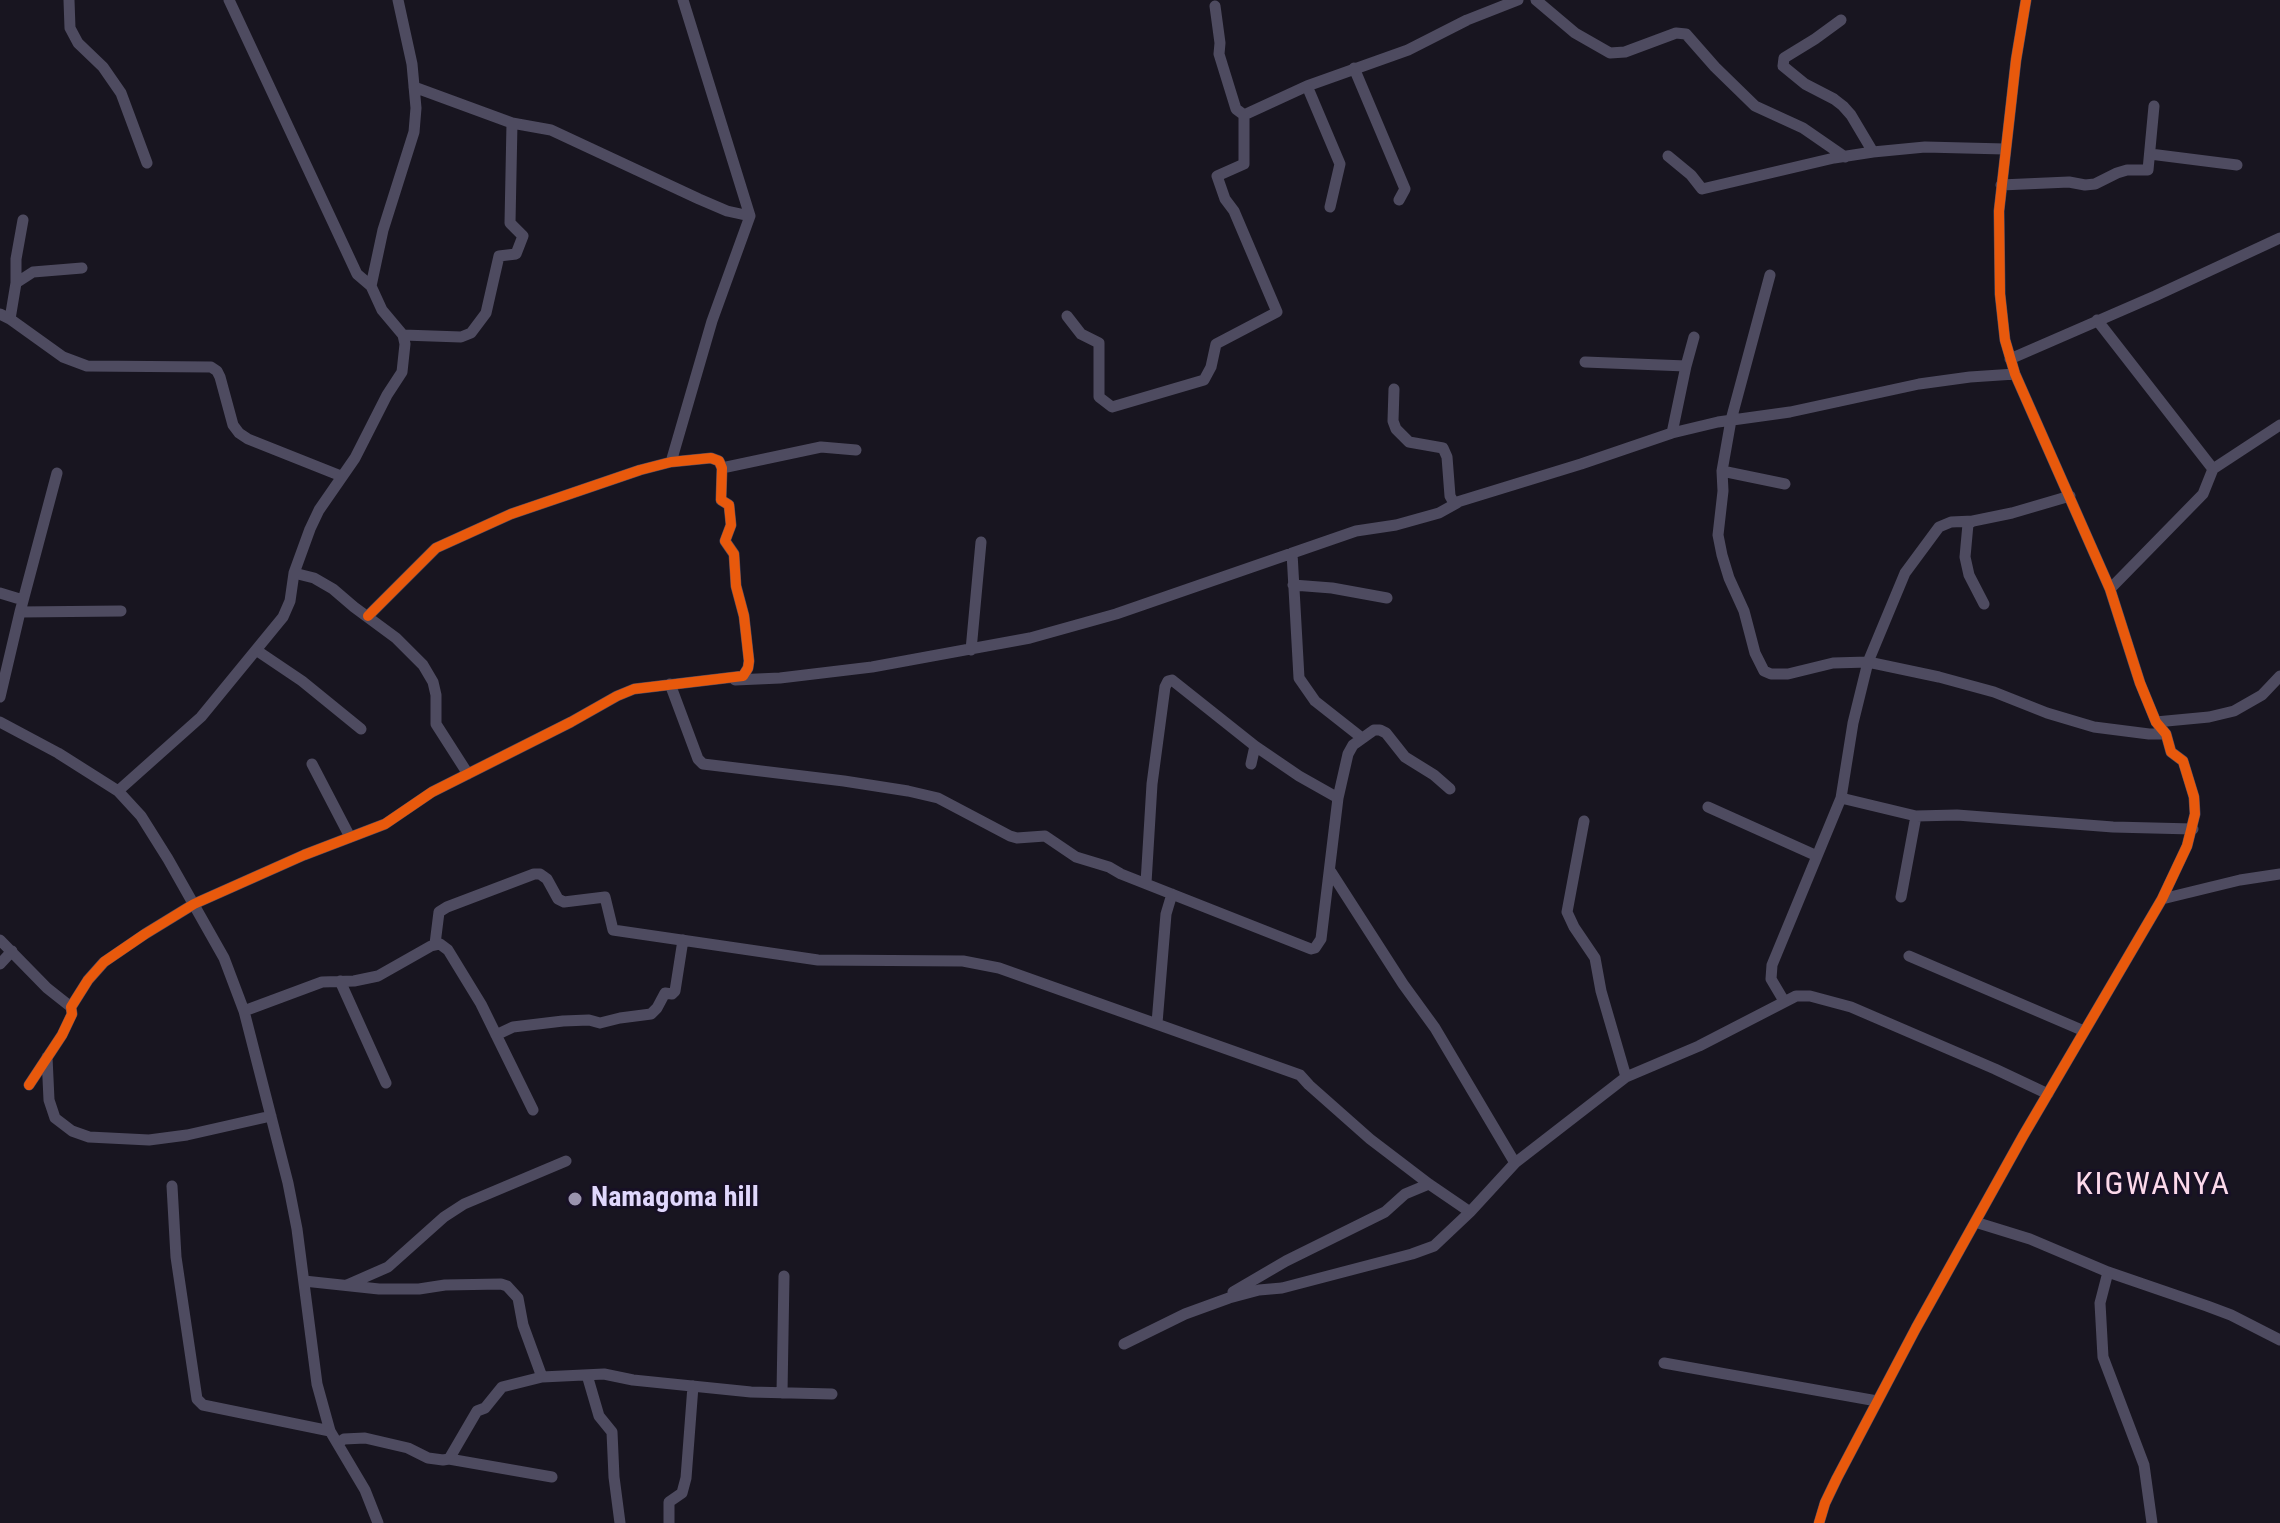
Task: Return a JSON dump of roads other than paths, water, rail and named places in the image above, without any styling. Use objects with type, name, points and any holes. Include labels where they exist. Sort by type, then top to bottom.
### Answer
[{"type":"street","points":[[69,0],[70,28],[78,43],[103,67],[121,93],[147,163]]},
{"type":"street","points":[[118,791],[201,717],[283,617],[310,529],[355,458],[402,372],[403,335],[382,310],[371,286],[357,274],[229,0]]},
{"type":"street","points":[[371,286],[383,230],[414,132],[412,64],[398,0]]},
{"type":"street","points":[[671,462],[712,321],[750,216],[683,0]]},
{"type":"street","points":[[1244,115],[1307,86],[1408,50],[1467,20],[1518,0]]},
{"type":"street","points":[[1536,0],[1575,33],[1610,53],[1625,52],[1676,33],[1686,34],[1755,106],[1803,128],[1845,157]]},
{"type":"street","points":[[1819,1523],[1831,1490],[1877,1401],[1975,1222],[2162,899],[2193,829],[2195,808],[2183,761],[2171,752],[2166,734],[2156,722],[2110,589],[2015,374],[2005,340],[2000,294],[1999,211],[2026,0]]},
{"type":"street","points":[[1215,6],[1219,54],[1236,109],[1244,115]]},
{"type":"street","points":[[1841,20],[1784,58],[1783,66],[1805,84],[1843,106],[1873,152]]},
{"type":"street","points":[[1354,68],[1405,189],[1399,200]]},
{"type":"street","points":[[1307,86],[1340,164],[1330,207]]},
{"type":"street","points":[[414,87],[512,123],[551,130],[699,199],[727,211],[750,216]]},
{"type":"street","points":[[2001,185],[2095,184],[2127,170],[2148,170],[2154,106]]},
{"type":"street","points":[[1067,316],[1081,334],[1099,343],[1099,397],[1112,407],[1204,380],[1211,367],[1216,344],[1277,312],[1217,176],[1244,164],[1244,115]]},
{"type":"street","points":[[403,335],[461,337],[471,333],[486,313],[499,256],[516,254],[523,236],[510,223],[512,123]]},
{"type":"street","points":[[1668,156],[1702,189],[1873,152],[1925,147],[2005,149]]},
{"type":"street","points":[[2150,154],[2237,165]]},
{"type":"street","points":[[23,220],[16,259],[16,283],[5,316],[63,357],[87,366],[211,367],[220,377],[233,425],[239,433],[341,476]]},
{"type":"street","points":[[2010,359],[2280,238]]},
{"type":"street","points":[[16,283],[33,272],[82,268]]},
{"type":"street","points":[[1770,275],[1731,420],[1722,471],[1718,535],[1755,653],[1764,671],[1788,674],[1833,663],[1868,662],[1994,692],[2094,727],[2166,734]]},
{"type":"street","points":[[2097,320],[2213,469]]},
{"type":"street","points":[[1672,433],[1694,337]]},
{"type":"street","points":[[1585,362],[1686,366]]},
{"type":"street","points":[[703,681],[794,677],[872,667],[1030,638],[1116,614],[1356,531],[1396,525],[1439,513],[1466,498],[1672,433],[1919,384],[2015,374]]},
{"type":"street","points":[[1394,389],[1393,421],[1396,429],[1409,442],[1443,448],[1447,457],[1451,501],[1457,503]]},
{"type":"street","points":[[2110,589],[2203,494],[2213,469],[2280,425]]},
{"type":"street","points":[[722,468],[821,447],[856,450]]},
{"type":"street","points":[[29,1085],[72,1014],[71,1007],[104,962],[194,904],[304,855],[385,824],[432,792],[617,696],[634,689],[743,676],[749,661],[744,616],[736,586],[734,554],[725,541],[731,525],[729,505],[721,500],[722,468],[719,461],[711,458],[671,462],[640,470],[511,514],[453,539],[436,548],[368,616]]},
{"type":"street","points":[[1722,471],[1785,484]]},
{"type":"street","points":[[0,697],[57,473]]},
{"type":"street","points":[[1784,1001],[1771,979],[1772,965],[1841,798],[1853,723],[1868,662],[1905,573],[1939,527],[1951,522],[2012,513],[2070,496]]},
{"type":"street","points":[[1973,521],[1968,524],[1965,557],[1969,575],[1984,604]]},
{"type":"street","points":[[971,650],[981,542]]},
{"type":"street","points":[[1292,553],[1299,678],[1315,701],[1362,738]]},
{"type":"street","points":[[294,573],[314,578],[333,589],[396,638],[423,665],[433,682],[436,695],[436,724],[468,774]]},
{"type":"street","points":[[1293,585],[1387,598]]},
{"type":"street","points":[[0,593],[21,606],[121,611]]},
{"type":"street","points":[[256,650],[302,681],[361,729]]},
{"type":"street","points":[[2156,722],[2209,717],[2234,711],[2254,701],[2279,679]]},
{"type":"street","points":[[1146,883],[1152,784],[1168,681],[1172,680],[1255,746],[1338,798]]},
{"type":"street","points":[[670,684],[698,759],[703,764],[844,781],[938,798],[1010,836],[1045,836],[1076,857],[1101,864],[1311,949],[1321,939],[1338,798],[1353,745],[1374,730],[1386,733],[1405,757],[1450,789]]},
{"type":"street","points":[[0,722],[58,753],[118,791],[141,816],[219,948],[244,1011],[288,1183],[317,1384],[330,1431],[365,1490],[378,1523]]},
{"type":"street","points":[[1251,764],[1255,746]]},
{"type":"street","points":[[312,764],[350,837]]},
{"type":"street","points":[[1841,798],[1916,816],[1957,815],[2113,827],[2193,829]]},
{"type":"street","points":[[1708,807],[1817,856]]},
{"type":"street","points":[[1901,897],[1916,816]]},
{"type":"street","points":[[1584,821],[1567,912],[1595,958],[1601,991],[1626,1077]]},
{"type":"street","points":[[1331,872],[1435,1028],[1515,1163]]},
{"type":"street","points":[[435,944],[439,912],[540,874],[547,879],[558,899],[564,902],[605,897],[613,930],[818,960],[963,961],[999,968],[1300,1075],[1370,1139],[1470,1212]]},
{"type":"street","points":[[2162,899],[2240,880],[2280,874]]},
{"type":"street","points":[[1157,1023],[1166,914],[1172,894]]},
{"type":"street","points":[[0,940],[47,988],[71,1007]]},
{"type":"street","points":[[496,1035],[513,1027],[563,1021],[589,1020],[600,1023],[651,1014],[665,993],[675,991],[683,940]]},
{"type":"street","points":[[244,1011],[322,982],[378,976],[440,944],[448,950],[481,1004],[533,1110]]},
{"type":"street","points":[[0,964],[12,951]]},
{"type":"street","points":[[1909,956],[2084,1031]]},
{"type":"street","points":[[340,981],[386,1083]]},
{"type":"street","points":[[1124,1344],[1212,1304],[1434,1246],[1515,1163],[1626,1077],[1699,1046],[1796,996],[1810,996],[1851,1007],[2048,1094]]},
{"type":"street","points":[[47,1057],[49,1100],[55,1118],[72,1131],[89,1137],[149,1140],[187,1135],[271,1116]]},
{"type":"street","points":[[346,1285],[388,1267],[444,1217],[464,1204],[566,1161]]},
{"type":"street","points":[[1212,1304],[1286,1261],[1385,1212],[1405,1194],[1429,1184]]},
{"type":"street","points":[[172,1186],[176,1257],[197,1399],[203,1405],[330,1431]]},
{"type":"street","points":[[1975,1222],[2030,1239],[2108,1272],[2231,1315],[2280,1340]]},
{"type":"street","points":[[2108,1272],[2100,1303],[2103,1357],[2144,1465],[2152,1523]]},
{"type":"street","points":[[782,1393],[784,1276]]},
{"type":"street","points":[[304,1281],[379,1289],[419,1289],[445,1285],[507,1286],[518,1298],[523,1325],[542,1377]]},
{"type":"street","points":[[1664,1363],[1877,1401]]},
{"type":"street","points":[[449,1459],[477,1411],[485,1408],[502,1387],[542,1377],[604,1374],[693,1386],[832,1394]]},
{"type":"street","points":[[587,1375],[599,1416],[612,1432],[620,1523]]},
{"type":"street","points":[[669,1523],[669,1502],[682,1493],[686,1478],[693,1386]]},
{"type":"street","points":[[338,1443],[344,1439],[365,1438],[408,1448],[428,1458],[552,1477]]},
{"type":"place","name":"Namagoma hill","points":[[575,1199]]},
{"type":"district","name":"KIGWANYA","points":[[2153,1186]]}]
